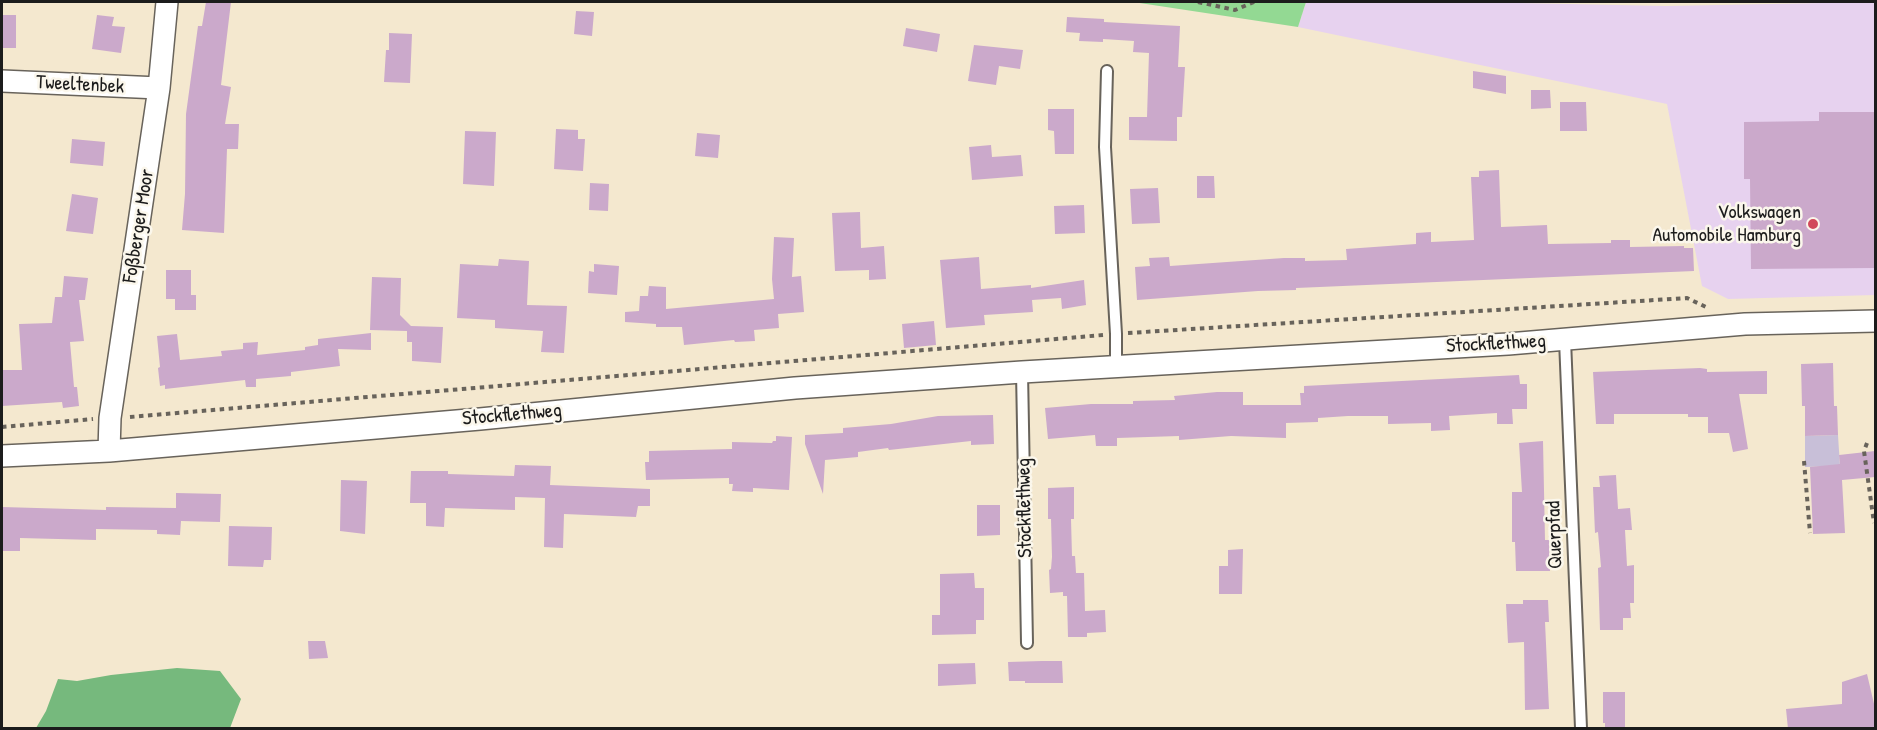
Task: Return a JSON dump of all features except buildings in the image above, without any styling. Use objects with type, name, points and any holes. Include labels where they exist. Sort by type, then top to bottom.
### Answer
[{"type":"street","name":"Foßberger Moor","points":[[110,451],[110,418],[159,88],[166,2]]},
{"type":"street","name":"Tweeltenbek","points":[[2,81],[159,88]]},
{"type":"street","name":"Stockflethweg","points":[[2,456],[110,451],[795,388],[1022,372],[1565,340],[1745,324],[1875,321]]},
{"type":"lane","points":[[1107,71],[1105,147],[1116,368]]},
{"type":"lane","name":"Querpfad","points":[[1565,340],[1581,729]]},
{"type":"lane","name":"Stockflethweg","points":[[1022,372],[1027,643]]},
{"type":"path","points":[[1198,2],[1235,10],[1254,2]]},
{"type":"path","points":[[2,427],[1116,334],[1687,298],[1716,311]]},
{"type":"path","points":[[1867,442],[1864,451],[1874,523]]},
{"type":"path","points":[[1804,461],[1810,533]]},
{"type":"shaded area","points":[[1306,2],[1471,2],[1666,6],[1875,2],[1875,295],[1728,299],[1702,286],[1667,104],[1298,27]]},
{"type":"shaded area","points":[[1838,435],[1840,466],[1805,467],[1805,436]]},
{"type":"green space","points":[[1133,2],[1306,2],[1298,27]]},
{"type":"green space","points":[[177,668],[220,671],[241,699],[230,728],[36,728],[46,711],[58,679],[77,681]]},
{"type":"place","name":"Volkswagen Automobile Hamburg","points":[[1813,224]]}]
